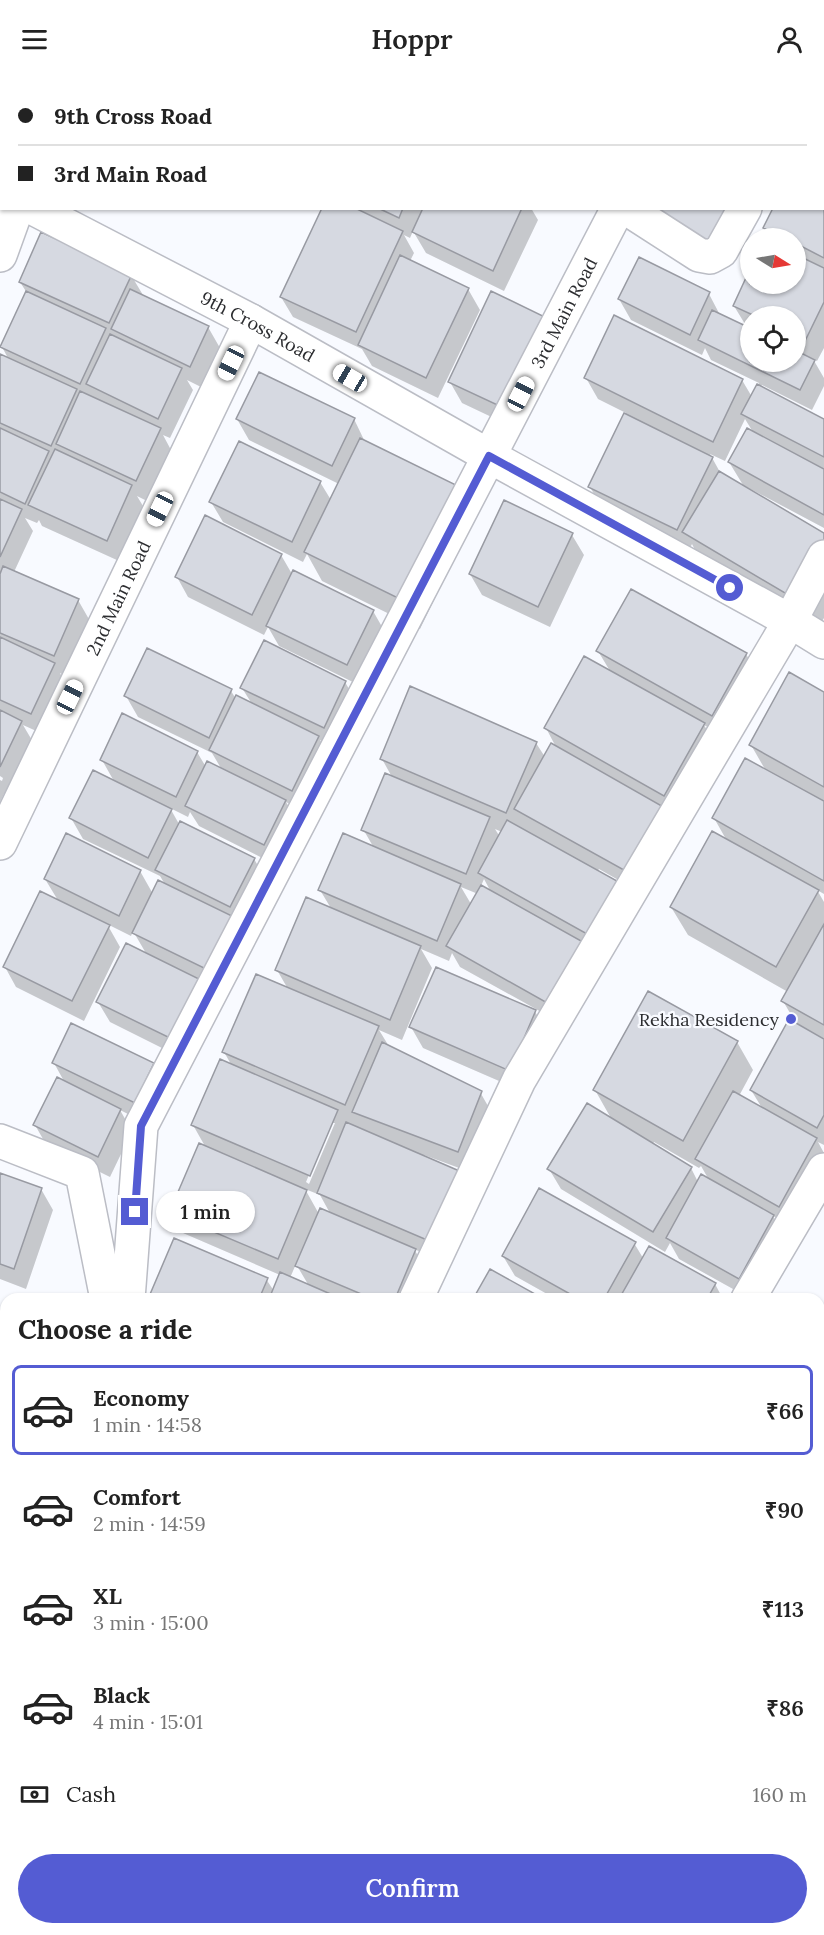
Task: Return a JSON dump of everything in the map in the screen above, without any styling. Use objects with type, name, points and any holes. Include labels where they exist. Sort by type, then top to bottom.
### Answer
[{"type":"street","points":[[0,255],[16,210]]},
{"type":"street","name":"9th Cross Road","points":[[37,210],[250,321],[824,642]]},
{"type":"street","name":"3rd Main Road","points":[[128,1293],[141,1126],[617,210]]},
{"type":"street","points":[[629,210],[699,255],[710,257],[721,250],[744,210]]},
{"type":"street","name":"2nd Main Road","points":[[0,843],[250,321]]},
{"type":"street","points":[[419,1293],[519,1080],[790,621],[824,557]]},
{"type":"street","points":[[0,1141],[82,1173],[106,1293]]},
{"type":"street","points":[[752,1293],[824,1170]]},
{"type":"building","points":[[321,210],[359,210],[403,231],[356,332],[280,297]]},
{"type":"building","points":[[382,210],[402,210],[399,218]]},
{"type":"building","points":[[422,210],[521,210],[493,271],[412,232]]},
{"type":"building","points":[[639,210],[728,210],[711,246]]},
{"type":"building","points":[[772,210],[824,210],[824,258],[806,249],[806,228],[763,228]]},
{"type":"building","points":[[41,232],[132,274],[109,323],[19,282]]},
{"type":"building","points":[[400,255],[469,288],[426,378],[358,345]]},
{"type":"building","points":[[639,257],[710,292],[690,335],[618,299]]},
{"type":"building","points":[[806,259],[824,268],[824,302],[806,339],[806,306],[740,306],[740,309],[733,306],[740,291],[740,294],[806,294]]},
{"type":"building","points":[[130,289],[209,326],[190,367],[111,329]]},
{"type":"building","points":[[26,291],[106,328],[80,384],[0,347]]},
{"type":"building","points":[[491,291],[549,319],[506,409],[448,382]]},
{"type":"building","points":[[712,310],[740,323],[740,361],[698,340]]},
{"type":"building","points":[[614,315],[743,379],[713,442],[584,378]]},
{"type":"building","points":[[110,334],[182,368],[158,419],[86,384]]},
{"type":"building","points":[[0,354],[77,389],[51,446],[0,423]]},
{"type":"building","points":[[806,356],[815,360],[800,390],[763,372],[806,372]]},
{"type":"building","points":[[259,372],[355,418],[332,466],[236,419]]},
{"type":"building","points":[[757,384],[824,419],[824,457],[741,414]]},
{"type":"building","points":[[80,391],[161,428],[136,481],[56,444]]},
{"type":"building","points":[[624,413],[713,457],[677,530],[588,487]]},
{"type":"building","points":[[0,428],[49,451],[25,504],[0,492]]},
{"type":"building","points":[[747,428],[824,469],[824,515],[728,462]]},
{"type":"building","points":[[360,438],[460,487],[404,601],[304,552]]},
{"type":"building","points":[[239,441],[321,481],[292,542],[209,502]]},
{"type":"building","points":[[55,449],[132,485],[107,541],[28,505]]},
{"type":"building","points":[[719,471],[824,533],[824,578],[807,606],[682,532]]},
{"type":"building","points":[[0,499],[22,509],[0,557]]},
{"type":"building","points":[[504,500],[573,533],[538,607],[469,574]]},
{"type":"building","points":[[205,515],[282,554],[252,615],[175,577]]},
{"type":"building","points":[[3,566],[79,599],[54,656],[0,633],[0,574]]},
{"type":"building","points":[[293,570],[374,610],[347,665],[266,626]]},
{"type":"building","points":[[631,589],[747,653],[712,716],[596,651]]},
{"type":"building","points":[[0,637],[55,663],[31,714],[0,700]]},
{"type":"building","points":[[264,640],[346,681],[324,728],[240,688]]},
{"type":"building","points":[[147,648],[232,689],[209,738],[124,696]]},
{"type":"building","points":[[584,656],[705,723],[664,796],[544,728]]},
{"type":"building","points":[[789,672],[824,692],[824,787],[749,745]]},
{"type":"building","points":[[410,686],[537,742],[506,813],[380,759]]},
{"type":"building","points":[[236,695],[319,736],[292,791],[209,750]]},
{"type":"building","points":[[0,710],[22,721],[0,767]]},
{"type":"building","points":[[122,713],[198,751],[176,797],[100,760]]},
{"type":"building","points":[[551,743],[667,809],[631,874],[514,809]]},
{"type":"building","points":[[745,758],[824,801],[824,881],[712,818]]},
{"type":"building","points":[[207,761],[286,800],[264,845],[185,806]]},
{"type":"building","points":[[93,770],[172,809],[148,858],[69,818]]},
{"type":"building","points":[[385,773],[490,817],[466,874],[361,830]]},
{"type":"building","points":[[507,820],[617,881],[587,934],[478,873]]},
{"type":"building","points":[[180,821],[255,858],[230,907],[155,870]]},
{"type":"building","points":[[712,831],[819,890],[776,967],[670,907]]},
{"type":"building","points":[[66,833],[141,870],[119,916],[44,879]]},
{"type":"building","points":[[343,833],[461,884],[437,941],[318,890]]},
{"type":"building","points":[[158,880],[232,916],[206,969],[132,933]]},
{"type":"building","points":[[481,885],[583,942],[549,1004],[446,946]]},
{"type":"building","points":[[40,891],[110,925],[72,1001],[3,967]]},
{"type":"building","points":[[306,897],[421,946],[390,1020],[275,970]]},
{"type":"building","points":[[824,924],[824,1025],[781,1001]]},
{"type":"building","points":[[126,943],[201,980],[172,1039],[96,1002]]},
{"type":"building","points":[[436,967],[536,1010],[510,1071],[409,1027]]},
{"type":"building","points":[[256,974],[379,1026],[345,1105],[222,1052]]},
{"type":"building","points":[[648,991],[738,1041],[683,1141],[593,1090]]},
{"type":"building","points":[[789,1019],[824,1039],[824,1115],[817,1128],[750,1090]]},
{"type":"building","points":[[71,1023],[154,1063],[135,1103],[52,1063]]},
{"type":"building","points":[[382,1042],[482,1091],[458,1152],[352,1112]]},
{"type":"building","points":[[220,1059],[338,1110],[310,1176],[191,1125]]},
{"type":"building","points":[[57,1077],[121,1109],[98,1157],[33,1125]]},
{"type":"building","points":[[733,1091],[817,1138],[779,1207],[695,1159]]},
{"type":"building","points":[[587,1103],[692,1167],[653,1232],[547,1169]]},
{"type":"building","points":[[346,1122],[464,1173],[434,1243],[317,1193]]},
{"type":"building","points":[[199,1143],[307,1190],[278,1259],[169,1213]]},
{"type":"building","points":[[0,1173],[42,1188],[14,1269],[0,1264]]},
{"type":"building","points":[[701,1174],[774,1215],[739,1279],[666,1238]]},
{"type":"building","points":[[539,1188],[636,1242],[607,1293],[568,1293],[502,1256]]},
{"type":"building","points":[[320,1208],[416,1249],[398,1293],[359,1293],[295,1266]]},
{"type":"building","points":[[174,1238],[268,1278],[262,1293],[151,1293]]},
{"type":"building","points":[[649,1246],[716,1283],[710,1293],[622,1293]]},
{"type":"building","points":[[490,1269],[533,1293],[476,1293]]},
{"type":"building","points":[[280,1272],[328,1293],[271,1293]]},
{"type":"place","name":"Rekha Residency","points":[[791,1019]]},
{"type":"route","points":[[135,1212],[141,1126],[489,456],[730,588]]}]
